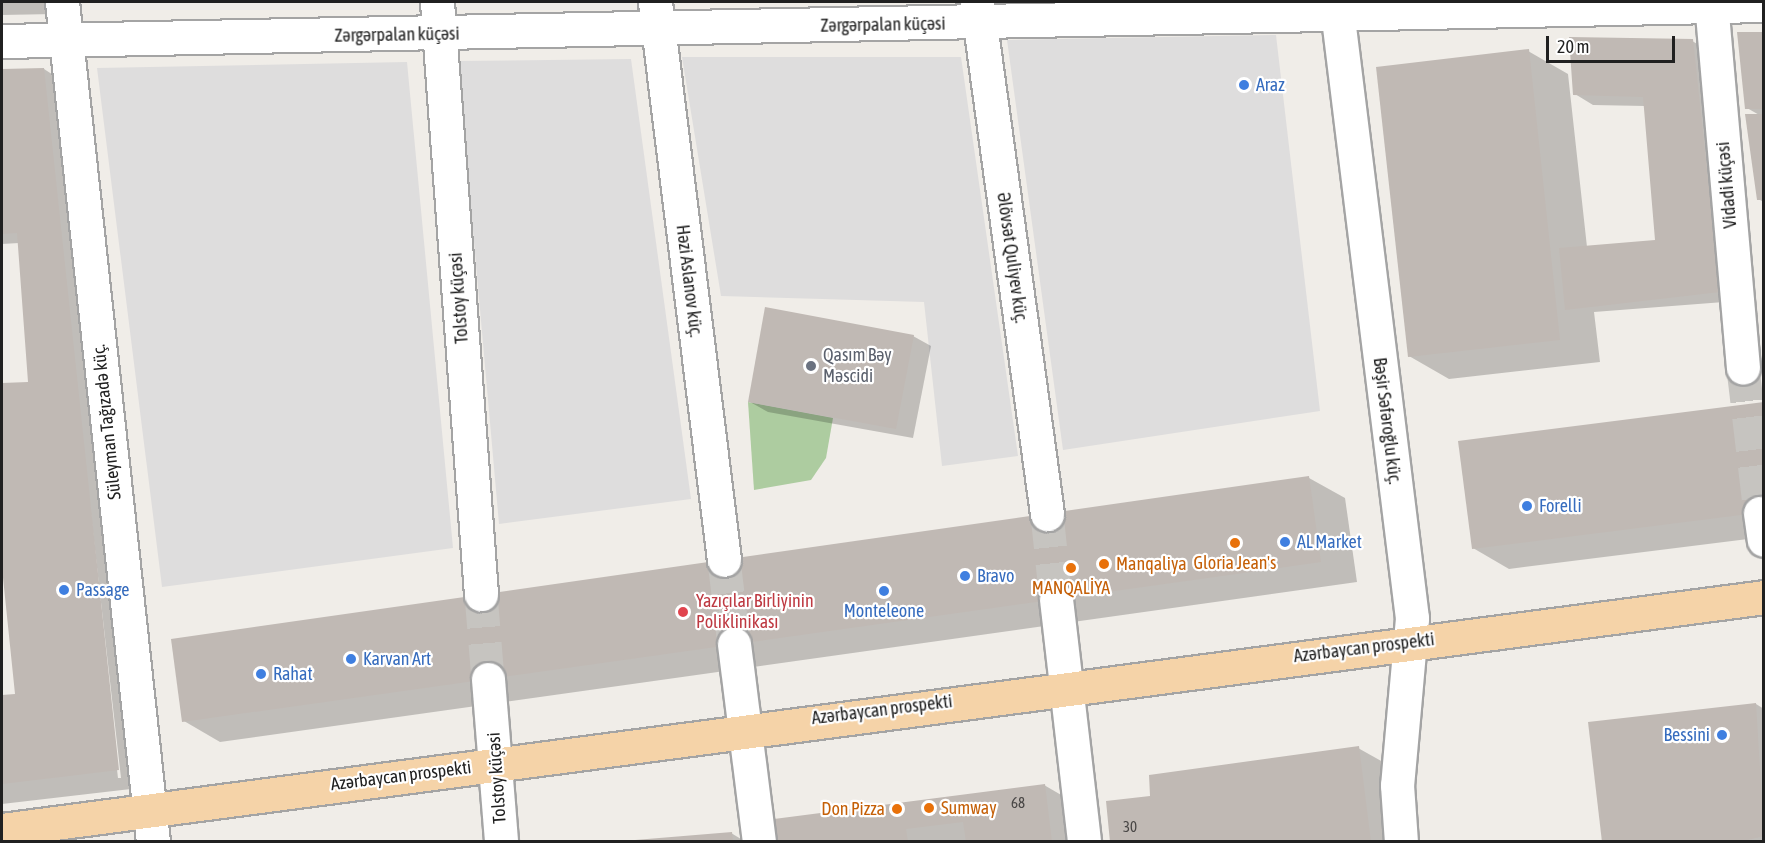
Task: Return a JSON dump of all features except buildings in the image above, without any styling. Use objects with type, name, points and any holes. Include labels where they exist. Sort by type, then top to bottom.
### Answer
[{"type":"main road","name":"Azərbaycan prospekti","points":[[2,830],[745,728],[1764,597]]},
{"type":"street","name":"Süleyman Tağızadə küç.","points":[[62,2],[153,842]]},
{"type":"street","name":"Tolstoy küçəsi","points":[[437,2],[481,594]]},
{"type":"street","name":"Vidadi küçəsi","points":[[1711,4],[1743,369]]},
{"type":"street","name":"Zərgərpalan küçəsi","points":[[2,41],[439,34],[656,15],[1764,5]]},
{"type":"street","name":"Bəşir Səfəroğlu küç.","points":[[1337,8],[1412,642],[1397,774],[1401,842]]},
{"type":"street","name":"Əlövsət Quliyev küç.","points":[[979,12],[1047,514]]},
{"type":"street","name":"Həzi Aslanov küç.","points":[[656,15],[724,560]]},
{"type":"street","points":[[1731,601],[1753,592],[1764,579]]},
{"type":"street","points":[[1056,599],[1084,842]]},
{"type":"street","points":[[734,644],[759,842]]},
{"type":"street","name":"Tolstoy küçəsi","points":[[488,679],[497,763],[501,842]]},
{"type":"shaded area","points":[[1276,35],[1320,411],[1063,450],[1007,40]]},
{"type":"shaded area","points":[[682,57],[961,57],[1018,456],[942,466],[924,302],[721,296]]},
{"type":"shaded area","points":[[631,59],[691,499],[499,524],[458,61]]},
{"type":"shaded area","points":[[407,62],[453,548],[162,587],[97,68]]},
{"type":"green space","points":[[748,402],[833,418],[826,458],[811,480],[754,490]]},
{"type":"tunnel","points":[[1743,368],[1760,513]]},
{"type":"tunnel","points":[[1047,514],[1056,599]]},
{"type":"tunnel","points":[[724,560],[734,644]]},
{"type":"tunnel","points":[[481,594],[488,679]]},
{"type":"place","name":"Araz","points":[[1244,85]]},
{"type":"place","name":"Qasım Bəy Məscidi","points":[[811,366]]},
{"type":"place","name":"Forelli","points":[[1527,506]]},
{"type":"place","name":"AL Market","points":[[1285,542]]},
{"type":"place","name":"Gloria Jean's","points":[[1235,543]]},
{"type":"place","name":"Manqaliya","points":[[1104,564]]},
{"type":"place","name":"MANQALİYA","points":[[1071,568]]},
{"type":"place","name":"Bravo","points":[[965,576]]},
{"type":"place","name":"Passage","points":[[64,590]]},
{"type":"place","name":"Monteleone","points":[[884,591]]},
{"type":"place","name":"Yazıçılar Birliyinin Poliklinikası","points":[[683,612]]},
{"type":"place","name":"Karvan Art","points":[[351,659]]},
{"type":"place","name":"Rahat","points":[[261,674]]},
{"type":"place","name":"Bessini","points":[[1722,735]]},
{"type":"place","name":"Sumway","points":[[929,808]]},
{"type":"place","name":"Don Pizza","points":[[897,809]]}]
